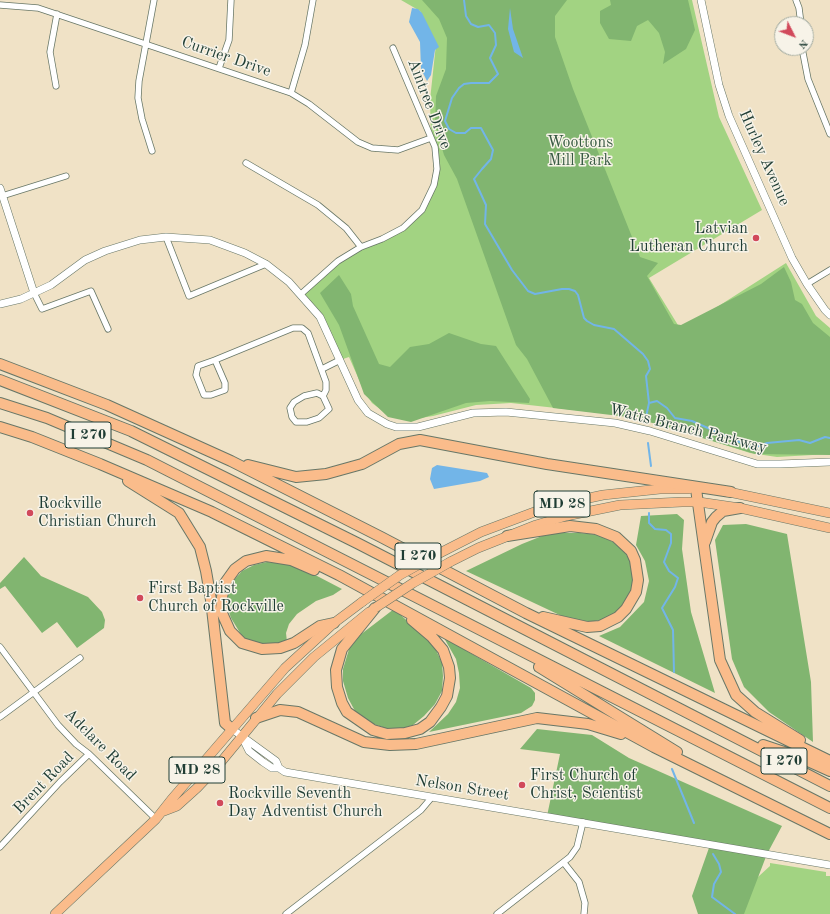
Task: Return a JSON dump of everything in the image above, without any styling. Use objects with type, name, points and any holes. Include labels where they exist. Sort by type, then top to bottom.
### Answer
[{"type":"highway","name":"I 270","points":[[0,364],[107,405],[231,461],[526,613],[830,760]]},
{"type":"highway","name":"I 270","points":[[0,380],[131,431],[357,543],[662,701],[738,737],[830,786]]},
{"type":"highway","name":"I 270","points":[[0,403],[47,418],[147,460],[830,808]]},
{"type":"highway","points":[[0,408],[47,418]]},
{"type":"highway","name":"I 270","points":[[0,427],[32,437],[100,464],[212,512],[354,583],[643,741],[830,834]]},
{"type":"highway","points":[[231,461],[296,478],[316,476],[362,464],[399,444],[420,440],[547,464],[731,492]]},
{"type":"highway","points":[[100,464],[179,513],[200,547],[211,600],[225,724],[232,729]]},
{"type":"highway","points":[[696,488],[720,660],[736,695],[755,712],[830,760]]},
{"type":"highway","points":[[704,544],[712,522],[716,517],[723,512],[740,508]]},
{"type":"highway","points":[[507,536],[570,526],[596,529],[616,537],[631,552],[635,560],[638,580],[636,592],[626,609],[618,617],[609,622],[600,626],[587,627],[526,613]]},
{"type":"highway","points":[[334,623],[320,626],[294,643],[280,648],[262,649],[242,642],[230,631],[222,613],[222,597],[225,583],[235,569],[246,561],[266,556],[291,560],[354,583]]},
{"type":"highway","points":[[375,608],[342,649],[336,670],[337,687],[342,703],[347,712],[362,723],[373,730],[387,734],[406,733],[420,729],[430,722],[441,708],[447,696],[450,678],[449,666],[443,650],[432,637],[393,605]]},
{"type":"highway","points":[[475,627],[753,797]]},
{"type":"highway","points":[[256,718],[280,710],[298,712],[364,742],[390,745],[416,744],[537,718],[588,724],[643,741]]},
{"type":"highway","points":[[738,737],[799,757],[830,771]]},
{"type":"main road","name":"MD 28","points":[[54,914],[156,820],[171,800],[285,668],[334,623],[400,575],[436,554],[481,532],[537,511],[566,503],[618,493],[660,489],[696,488],[731,492],[830,513]]},
{"type":"main road","name":"MD 28","points":[[164,811],[177,806],[197,788],[214,771],[256,718],[314,657],[354,623],[413,583],[450,562],[507,536],[566,516],[620,505],[682,502],[699,502],[740,508],[830,528]]},
{"type":"street","points":[[152,151],[142,119],[138,98],[139,81],[154,0]]},
{"type":"street","points":[[219,68],[229,40],[231,0]]},
{"type":"street","points":[[291,92],[305,45],[313,0]]},
{"type":"street","name":"Hurley Avenue","points":[[702,0],[719,85],[729,116],[792,258],[807,284],[830,315]]},
{"type":"street","points":[[796,0],[800,16]]},
{"type":"street","name":"Currier Drive","points":[[0,5],[25,5],[57,14],[291,92],[358,142],[372,148],[398,150],[430,138]]},
{"type":"street","points":[[56,86],[50,52],[57,14]]},
{"type":"street","name":"Aintree Drive","points":[[301,294],[338,261],[361,247],[398,231],[413,220],[422,210],[434,185],[437,169],[435,147],[393,48]]},
{"type":"street","points":[[804,56],[808,79],[830,134]]},
{"type":"street","points":[[246,163],[318,205],[346,228],[361,247]]},
{"type":"street","points":[[2,196],[66,176]]},
{"type":"street","points":[[0,188],[34,293],[42,309],[91,291],[108,329]]},
{"type":"street","points":[[166,237],[189,296],[266,264]]},
{"type":"street","name":"Watts Branch Parkway","points":[[0,304],[21,299],[51,285],[85,260],[105,251],[140,240],[166,237],[210,240],[245,252],[266,264],[289,282],[301,294],[320,317],[358,400],[368,413],[380,421],[396,427],[418,427],[473,413],[506,412],[615,423],[650,431],[757,464],[830,462]]},
{"type":"street","points":[[807,284],[830,270]]},
{"type":"street","points":[[215,360],[225,383],[225,390],[210,395],[204,395],[196,375],[198,366],[293,328],[302,328],[308,333],[322,369],[326,382],[324,396],[329,409],[319,418],[307,422],[296,422],[292,417],[290,408],[294,402],[304,396],[317,393],[324,396]]},
{"type":"street","points":[[322,369],[340,360]]},
{"type":"street","name":"Adclare Road","points":[[0,647],[58,725],[156,820]]},
{"type":"street","points":[[0,717],[80,658]]},
{"type":"street","name":"Nelson Street","points":[[232,729],[242,737],[249,751],[272,768],[279,768],[286,772],[830,865]]},
{"type":"street","name":"Brent Road","points":[[0,847],[89,754]]},
{"type":"street","points":[[286,914],[421,810],[432,797]]},
{"type":"street","points":[[497,914],[564,863],[576,847],[583,822]]},
{"type":"street","points":[[564,863],[580,882],[585,903],[584,914]]},
{"type":"green space","name":"Woottons Mill Park","points":[[401,0],[692,0],[719,117],[762,210],[649,278],[681,330],[786,263],[816,316],[830,328],[830,454],[777,457],[750,453],[664,425],[619,415],[511,403],[476,405],[433,416],[414,419],[388,415],[372,403],[364,391],[349,357],[340,360],[320,317],[301,294],[338,261],[361,247],[393,234],[422,210],[437,169],[431,138],[430,100],[436,44],[420,11]]},
{"type":"green space","points":[[422,0],[567,0],[555,16],[555,37],[573,89],[640,257],[658,263],[647,276],[674,324],[681,325],[761,284],[784,267],[791,282],[795,300],[802,304],[813,323],[830,337],[830,455],[755,454],[636,418],[553,408],[527,359],[516,345],[457,179],[444,155],[435,124],[436,96],[446,69],[447,38],[439,19]]},
{"type":"green space","points":[[610,0],[688,0],[695,30],[686,49],[663,64],[665,52],[659,33],[648,20],[637,26],[631,41],[609,39],[600,23],[600,11],[611,5]]},
{"type":"green space","points":[[339,275],[351,294],[353,306],[379,364],[390,367],[410,347],[429,344],[449,333],[481,344],[496,346],[530,399],[529,403],[490,401],[466,403],[411,422],[388,417],[364,394],[339,325],[320,293]]},
{"type":"green space","points":[[677,514],[684,520],[682,549],[691,612],[715,693],[599,636],[620,627],[644,602],[649,581],[645,561],[636,545],[641,516]]},
{"type":"green space","points":[[746,524],[787,534],[811,682],[813,742],[769,712],[744,687],[732,659],[715,540],[723,525]]},
{"type":"green space","points":[[559,533],[599,535],[613,542],[623,550],[630,560],[633,570],[633,585],[629,597],[621,609],[605,619],[590,622],[566,618],[466,571],[522,544],[542,536]]},
{"type":"green space","points":[[24,557],[41,576],[88,597],[102,612],[105,620],[104,628],[77,648],[57,622],[42,633],[5,586],[0,589],[0,583]]},
{"type":"green space","points":[[267,562],[296,565],[342,589],[333,595],[316,601],[297,614],[289,624],[286,633],[287,642],[267,646],[249,641],[242,636],[231,618],[227,599],[229,589],[234,580],[242,571],[254,565]]},
{"type":"green space","points":[[394,609],[424,636],[436,650],[442,663],[443,676],[442,691],[435,704],[413,725],[401,729],[388,729],[365,721],[355,711],[348,698],[343,681],[343,669],[350,646],[360,635]]},
{"type":"green space","points":[[444,638],[531,688],[535,693],[535,700],[532,706],[521,713],[429,732],[448,714],[456,702],[460,688],[456,659]]},
{"type":"green space","points":[[537,729],[592,735],[629,758],[782,826],[767,854],[744,914],[698,914],[692,896],[710,845],[547,816],[560,754],[520,749]]},
{"type":"green space","points":[[770,863],[826,872],[826,876],[830,876],[830,914],[729,914],[724,908],[770,866]]},
{"type":"water","points":[[412,8],[418,9],[422,13],[439,47],[435,50],[431,75],[427,81],[421,69],[420,42],[409,22]]},
{"type":"water","points":[[510,8],[513,29],[523,58],[514,52],[508,29]]},
{"type":"water","points":[[437,465],[487,473],[489,477],[480,481],[434,489],[430,479],[432,468]]},
{"type":"waterway","points":[[464,0],[466,16],[471,24],[478,27],[489,25],[495,33],[496,45],[490,58],[498,74],[489,83],[464,84],[459,88],[452,98],[445,121],[449,129],[456,133],[465,133],[471,128],[481,128],[493,150],[491,159],[474,179],[486,205],[485,224],[512,270],[528,291],[535,294],[562,289],[575,291],[578,295],[584,318],[587,321],[594,325],[614,329],[643,354],[648,361],[650,369],[646,376],[649,403],[646,417]]},
{"type":"waterway","points":[[649,403],[657,401],[667,408],[675,418],[692,421],[753,448],[767,443],[799,440],[810,443],[825,437],[830,438]]},
{"type":"waterway","points":[[648,443],[651,466]]},
{"type":"waterway","points":[[649,513],[649,523],[655,529],[666,530],[671,534],[671,543],[664,562],[669,571],[678,578],[675,587],[662,608],[673,630],[674,672]]},
{"type":"waterway","points":[[672,769],[694,823]]},
{"type":"waterway","points":[[713,854],[719,864],[721,872],[714,884],[712,897],[735,914]]},
{"type":"place","name":"Latvian Lutheran Church","points":[[756,238]]},
{"type":"place","name":"Rockville Christian Church","points":[[30,513]]},
{"type":"place","name":"First Baptist Church of Rockville","points":[[140,598]]},
{"type":"place","name":"First Church of Christ, Scientist","points":[[522,785]]},
{"type":"place","name":"Rockville Seventh Day Adventist Church","points":[[220,803]]}]
